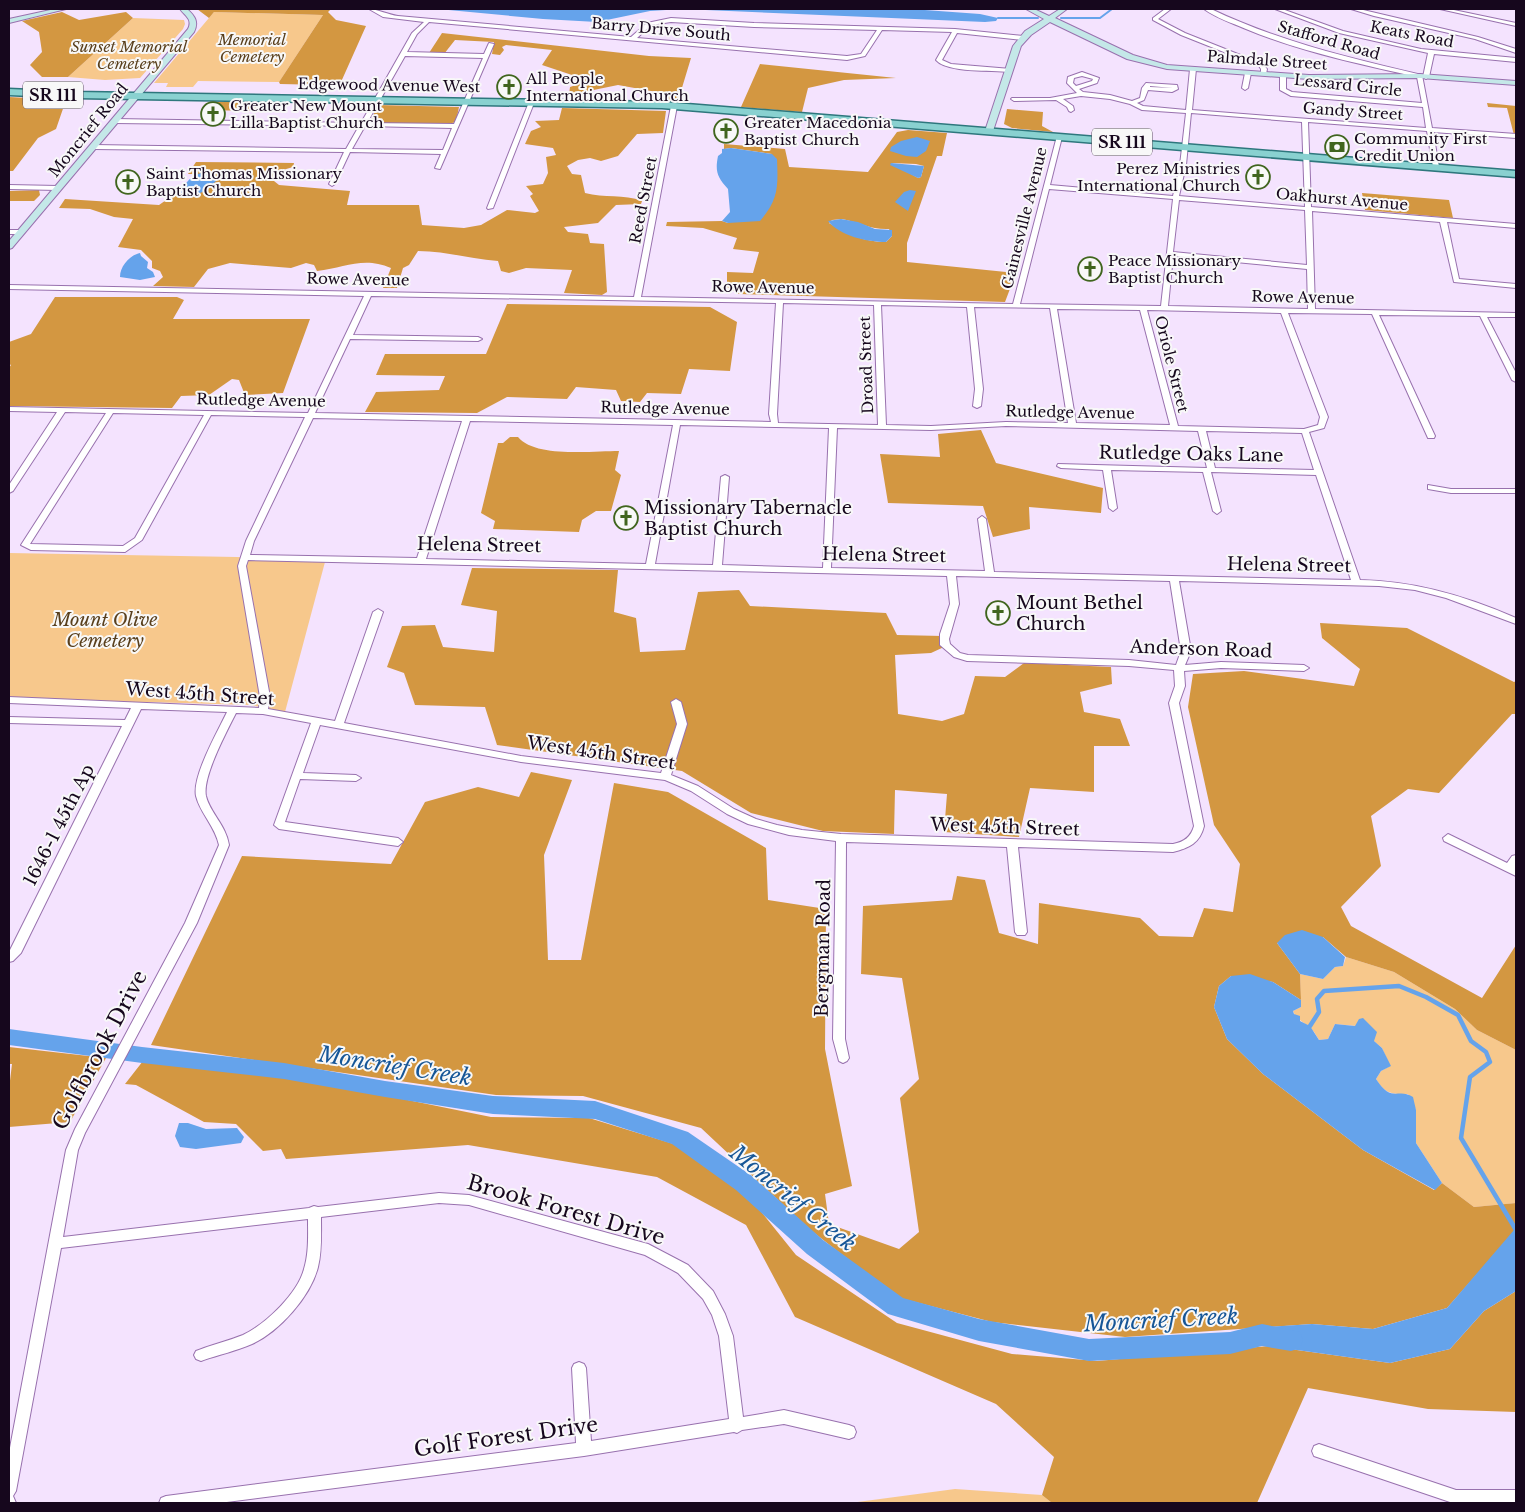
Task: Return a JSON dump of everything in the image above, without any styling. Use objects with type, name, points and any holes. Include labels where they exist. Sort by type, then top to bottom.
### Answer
[{"type":"main road","name":"Edgewood Avenue West","points":[[9,92],[674,106],[1516,174]]},
{"type":"street","points":[[9,22],[63,9]]},
{"type":"street","name":"Moncrief Road","points":[[9,246],[94,147],[193,26],[191,16],[183,9]]},
{"type":"street","points":[[1168,9],[1155,20],[1197,40],[1256,62],[1263,67],[1263,74]]},
{"type":"street","name":"Stafford Road","points":[[1207,9],[1248,29],[1296,46],[1423,76]]},
{"type":"street","name":"Keats Road","points":[[1278,9],[1341,32],[1431,53],[1516,60]]},
{"type":"street","points":[[1354,9],[1412,25],[1489,42],[1516,51]]},
{"type":"street","points":[[1443,9],[1516,25]]},
{"type":"street","name":"Barry Drive South","points":[[373,10],[389,16],[429,20],[857,58],[863,55],[880,29]]},
{"type":"street","points":[[1032,10],[1062,10]]},
{"type":"street","name":"Palmdale Street","points":[[1032,10],[1136,59],[1159,65],[1283,76],[1323,78],[1423,76],[1516,83]]},
{"type":"street","points":[[989,131],[1018,46],[1023,38],[1062,10]]},
{"type":"street","points":[[332,184],[348,151],[402,54],[415,33],[429,20]]},
{"type":"street","points":[[632,39],[649,24],[671,20],[955,31],[1023,38]]},
{"type":"street","points":[[1039,25],[1063,25]]},
{"type":"street","points":[[955,31],[939,60],[942,64],[1009,70]]},
{"type":"street","points":[[438,168],[492,44]]},
{"type":"street","points":[[1431,53],[1423,76],[1425,105],[1436,167]]},
{"type":"street","points":[[402,54],[487,56]]},
{"type":"street","name":"Oriole Street","points":[[1164,308],[1193,69]]},
{"type":"street","points":[[1244,88],[1248,73]]},
{"type":"street","name":"Lessard Circle","points":[[1283,76],[1283,90],[1291,94],[1425,105]]},
{"type":"street","points":[[1076,88],[1081,94]]},
{"type":"street","points":[[1132,103],[1144,97],[1145,88]]},
{"type":"street","name":"Gandy Street","points":[[1014,99],[1058,99],[1081,94],[1110,97],[1142,108],[1516,136]]},
{"type":"street","points":[[1058,99],[1070,106],[1070,110]]},
{"type":"street","points":[[490,208],[531,102]]},
{"type":"street","name":"Reed Street","points":[[637,298],[674,106]]},
{"type":"street","points":[[1305,120],[1312,311]]},
{"type":"street","points":[[115,121],[456,126]]},
{"type":"street","name":"Gainesville Avenue","points":[[1016,306],[1059,137]]},
{"type":"street","points":[[94,147],[444,152]]},
{"type":"street","points":[[9,187],[58,188]]},
{"type":"street","name":"Oakhurst Avenue","points":[[1046,187],[1516,226]]},
{"type":"street","points":[[1443,220],[1456,281],[1516,286]]},
{"type":"street","points":[[9,232],[20,232]]},
{"type":"street","points":[[1170,254],[1311,267]]},
{"type":"street","name":"Rowe Avenue","points":[[9,287],[1516,315]]},
{"type":"street","points":[[263,710],[265,697],[242,566],[244,557],[310,415],[350,337],[369,293]]},
{"type":"street","points":[[775,424],[773,414],[780,301]]},
{"type":"street","name":"Droad Street","points":[[877,303],[882,426]]},
{"type":"street","points":[[970,305],[979,388],[977,406]]},
{"type":"street","points":[[1053,306],[1072,425]]},
{"type":"street","name":"Oriole Street","points":[[1143,308],[1174,427]]},
{"type":"street","name":"Rutledge Avenue","points":[[9,409],[931,428],[1000,424],[1305,431],[1321,426],[1324,417],[1284,311]]},
{"type":"street","points":[[1375,312],[1431,436]]},
{"type":"street","points":[[1483,315],[1516,380]]},
{"type":"street","points":[[350,337],[478,339]]},
{"type":"street","points":[[9,491],[64,409]]},
{"type":"street","points":[[111,411],[25,545],[31,547],[125,549],[138,540],[209,413]]},
{"type":"street","points":[[421,560],[467,418]]},
{"type":"street","points":[[650,566],[677,422]]},
{"type":"street","points":[[827,569],[833,425]]},
{"type":"street","name":"Oriole Street","points":[[1201,428],[1217,511]]},
{"type":"street","points":[[1305,431],[1357,582]]},
{"type":"street","name":"Rutledge Oaks Lane","points":[[1062,466],[1106,469],[1320,473]]},
{"type":"street","points":[[1106,469],[1113,508]]},
{"type":"street","points":[[717,567],[725,477]]},
{"type":"street","points":[[1431,487],[1451,491],[1516,491]]},
{"type":"street","points":[[982,519],[990,574]]},
{"type":"street","name":"Helena Street","points":[[244,557],[1357,582],[1391,584],[1436,591],[1480,605],[1516,621]]},
{"type":"street","name":"Anderson Road","points":[[951,572],[954,608],[944,638],[949,650],[967,658],[1129,663],[1179,668],[1221,665],[1304,668]]},
{"type":"street","points":[[1174,578],[1186,651],[1179,668]]},
{"type":"street","points":[[338,726],[378,612]]},
{"type":"street","name":"West 45th Street","points":[[9,700],[263,710],[316,722],[521,759],[666,776],[681,781],[749,821],[787,831],[841,838],[1173,848],[1192,842],[1199,826],[1174,703],[1180,686],[1179,668]]},
{"type":"street","points":[[666,776],[682,724],[676,702]]},
{"type":"street","name":"1646-1 45th Ap","points":[[9,958],[15,953],[137,706]]},
{"type":"street","name":"Golfbrook Drive","points":[[9,1491],[72,1150],[79,1133],[190,924],[224,845],[223,836],[201,796],[201,788],[214,749],[233,709]]},
{"type":"street","points":[[9,720],[129,723]]},
{"type":"street","points":[[316,722],[279,825],[398,842]]},
{"type":"street","points":[[298,776],[356,778]]},
{"type":"street","name":"Bergman Road","points":[[841,838],[839,1039],[843,1058]]},
{"type":"street","points":[[1448,838],[1512,870],[1516,859]]},
{"type":"street","points":[[1012,844],[1021,932]]},
{"type":"street","name":"Brook Forest Drive","points":[[56,1242],[439,1198],[469,1200],[648,1250],[666,1258],[695,1279],[708,1295],[718,1314],[726,1336],[737,1426]]},
{"type":"street","points":[[201,1355],[250,1338],[287,1308],[305,1283],[310,1269],[313,1254],[314,1211]]},
{"type":"street","points":[[579,1368],[584,1449]]},
{"type":"street","name":"Golf Forest Drive","points":[[166,1503],[584,1449],[784,1418],[849,1432]]},
{"type":"street","points":[[1319,1451],[1473,1503]]},
{"type":"street","points":[[1456,1497],[1516,1497]]},
{"type":"green space","name":"Memorial Cemetery","points":[[214,12],[323,15],[279,82],[198,81],[193,87],[166,87],[168,83],[154,83]]},
{"type":"green space","name":"Sunset Memorial Cemetery","points":[[133,18],[184,20],[185,24],[183,29],[140,78],[105,80],[68,77]]},
{"type":"green space","name":"Mount Olive Cemetery","points":[[9,553],[237,557],[325,562],[285,712],[250,705],[147,702],[144,708],[9,702]]},
{"type":"green space","points":[[1346,957],[1394,972],[1455,1009],[1477,1030],[1516,1050],[1516,1203],[1474,1207],[1442,1183],[1416,1143],[1416,1110],[1408,1094],[1389,1092],[1376,1079],[1381,1071],[1390,1066],[1382,1048],[1356,1026],[1335,1024],[1328,1039],[1319,1040],[1314,1032],[1296,1016],[1293,1011],[1301,1007],[1300,974],[1323,979],[1335,967],[1343,966]]},
{"type":"green space","points":[[955,1489],[1042,1495],[1052,1503],[850,1503]]},
{"type":"shaded area","points":[[197,9],[331,9],[328,12],[336,20],[366,26],[341,82],[327,85],[280,84],[279,82],[323,15],[214,12],[209,18]]},
{"type":"shaded area","points":[[62,12],[79,20],[126,12],[133,18],[68,77],[42,77],[30,65],[42,52],[39,32],[22,21]]},
{"type":"shaded area","points":[[442,33],[649,56],[691,58],[678,101],[666,100],[662,93],[618,85],[569,95],[570,87],[579,84],[572,75],[542,65],[552,50],[506,45],[502,47],[504,50],[500,55],[492,54],[494,42],[455,40],[444,54],[429,53]]},
{"type":"shaded area","points":[[760,64],[896,78],[844,80],[808,88],[802,112],[741,107]]},
{"type":"shaded area","points":[[9,97],[66,100],[56,129],[38,138],[13,171],[9,171]]},
{"type":"shaded area","points":[[210,102],[268,102],[263,111],[203,110]]},
{"type":"shaded area","points":[[1487,103],[1516,106],[1516,135],[1514,135],[1507,108],[1488,107]]},
{"type":"shaded area","points":[[378,105],[459,107],[456,122],[444,125],[377,124],[370,122]]},
{"type":"shaded area","points":[[562,108],[666,111],[663,133],[637,134],[618,156],[601,161],[590,158],[578,160],[567,166],[572,174],[581,175],[585,193],[642,201],[641,204],[616,205],[598,223],[564,227],[568,232],[588,234],[590,243],[604,244],[607,292],[602,295],[564,293],[572,270],[526,268],[509,273],[501,271],[498,261],[418,251],[409,265],[403,268],[397,288],[383,288],[391,268],[372,263],[354,264],[317,271],[314,265],[306,263],[291,268],[230,263],[208,269],[194,287],[153,286],[163,277],[160,271],[152,268],[152,261],[141,250],[118,247],[133,219],[114,217],[90,209],[59,208],[65,199],[159,205],[172,196],[197,194],[215,174],[188,174],[196,162],[294,163],[293,167],[276,172],[274,181],[279,185],[350,191],[347,205],[419,205],[422,225],[464,228],[481,225],[507,210],[535,213],[539,211],[530,196],[533,194],[526,186],[543,184],[548,173],[546,157],[556,155],[553,148],[525,144],[531,131],[541,127],[535,121],[559,120]]},
{"type":"shaded area","points":[[1007,109],[1043,112],[1042,126],[1053,132],[1012,128],[1004,124]]},
{"type":"shaded area","points":[[908,130],[947,133],[942,156],[937,156],[907,243],[907,262],[1016,273],[1005,302],[739,294],[727,287],[727,272],[753,273],[759,252],[733,249],[737,238],[703,228],[666,226],[667,222],[722,221],[728,223],[772,154],[731,148],[724,149],[724,144],[785,149],[789,167],[868,172],[897,132]],"holes":[[[891,163],[916,164],[924,166],[921,177],[918,178]],[[842,219],[871,227],[889,229],[892,236],[886,242],[870,241],[849,234],[829,223],[832,220]]]},
{"type":"shaded area","points":[[39,190],[40,195],[34,201],[9,201],[9,191]]},
{"type":"shaded area","points":[[1362,193],[1449,200],[1453,218],[1365,210]]},
{"type":"shaded area","points":[[55,297],[177,297],[184,300],[173,319],[310,319],[283,393],[245,395],[239,380],[232,379],[209,395],[181,396],[172,408],[9,406],[9,368],[11,365],[9,364],[9,342],[31,334]]},
{"type":"shaded area","points":[[507,304],[710,307],[737,322],[730,371],[689,369],[681,394],[647,393],[640,402],[621,401],[616,390],[576,387],[567,399],[507,397],[477,413],[365,412],[376,392],[439,390],[445,376],[376,375],[385,354],[486,354]]},
{"type":"shaded area","points":[[981,430],[996,463],[1103,488],[1101,513],[1029,507],[1030,529],[993,537],[983,506],[888,503],[880,454],[940,457],[938,434]]},
{"type":"shaded area","points":[[510,437],[518,437],[526,444],[551,451],[619,451],[615,470],[621,475],[611,511],[596,511],[582,520],[579,532],[493,529],[495,521],[481,513],[498,443],[503,443]]},
{"type":"shaded area","points":[[472,568],[618,570],[614,612],[636,618],[640,652],[685,650],[698,592],[739,590],[750,606],[886,613],[897,635],[943,636],[944,647],[931,653],[895,655],[898,714],[942,721],[964,714],[975,676],[1005,677],[1024,663],[1111,667],[1112,684],[1080,692],[1084,712],[1120,719],[1130,746],[1094,746],[1094,792],[1030,788],[1019,837],[944,832],[947,794],[895,790],[894,834],[823,831],[751,813],[682,771],[497,745],[485,707],[415,705],[404,673],[387,667],[402,626],[435,625],[443,647],[494,652],[497,611],[461,605]]},
{"type":"shaded area","points":[[1320,623],[1407,628],[1514,682],[1516,681],[1516,714],[1512,714],[1439,793],[1408,789],[1371,816],[1381,866],[1341,907],[1351,926],[1482,998],[1516,945],[1516,1050],[1477,1030],[1455,1009],[1394,972],[1346,957],[1323,937],[1277,943],[1300,974],[1301,1000],[1273,982],[1231,976],[1219,986],[1214,1007],[1227,1039],[1263,1074],[1363,1150],[1434,1190],[1442,1183],[1474,1207],[1516,1203],[1516,1230],[1447,1308],[1373,1329],[1312,1324],[1125,1337],[992,1322],[896,1297],[808,1228],[701,1128],[583,1096],[496,1095],[151,1045],[242,856],[391,864],[425,802],[478,787],[519,797],[531,772],[572,780],[544,855],[548,960],[581,960],[614,783],[668,792],[766,848],[768,900],[826,909],[825,1049],[852,1186],[825,1194],[829,1224],[899,1249],[919,1232],[900,1098],[919,1079],[902,978],[861,974],[863,906],[952,900],[957,876],[985,880],[999,933],[1038,944],[1039,903],[1140,918],[1159,936],[1193,937],[1204,908],[1233,912],[1240,864],[1214,825],[1188,707],[1193,674],[1244,671],[1354,686],[1360,669],[1322,638]]},
{"type":"shaded area","points":[[9,1047],[106,1058],[70,1122],[9,1127],[9,1089],[12,1064],[9,1064]]},
{"type":"shaded area","points":[[143,1061],[280,1074],[491,1117],[589,1118],[677,1145],[751,1199],[796,1255],[897,1323],[1012,1354],[1097,1361],[1269,1346],[1390,1363],[1450,1349],[1484,1311],[1516,1291],[1516,1412],[1428,1409],[1308,1388],[1257,1503],[1052,1503],[1042,1495],[1054,1457],[996,1404],[795,1317],[746,1225],[657,1177],[468,1145],[286,1159],[281,1149],[263,1151],[236,1124],[204,1122],[136,1085],[125,1084]]},
{"type":"water","points":[[438,9],[682,9],[650,11],[597,22]]},
{"type":"water","points":[[682,9],[911,9],[980,14],[998,18],[996,21],[985,22]]},
{"type":"water","points":[[917,137],[930,141],[926,151],[917,157],[890,151],[891,147],[901,141]]},
{"type":"water","points":[[731,148],[772,154],[777,159],[776,192],[771,206],[760,221],[728,223],[722,221],[730,212],[728,189],[718,174],[717,161],[718,156],[722,153],[722,149]]},
{"type":"water","points":[[891,163],[924,166],[921,177],[918,178],[890,165]]},
{"type":"water","points":[[201,173],[215,174],[216,181],[200,193],[192,195],[181,193],[188,180]]},
{"type":"water","points":[[916,191],[908,211],[895,202],[904,192]]},
{"type":"water","points":[[841,219],[858,222],[875,229],[892,230],[892,236],[886,242],[862,239],[839,231],[828,221]]},
{"type":"water","points":[[140,253],[148,262],[147,268],[153,272],[155,277],[140,280],[120,277],[126,262]]},
{"type":"water","points":[[1302,930],[1323,937],[1345,957],[1343,966],[1335,967],[1323,979],[1300,974],[1277,943],[1285,935]]},
{"type":"water","points":[[1250,974],[1273,982],[1301,1000],[1301,1007],[1293,1011],[1294,1014],[1300,1016],[1300,1021],[1310,1026],[1319,1040],[1328,1039],[1335,1024],[1355,1026],[1359,1019],[1363,1018],[1377,1032],[1374,1041],[1382,1048],[1391,1066],[1381,1071],[1376,1079],[1386,1091],[1395,1094],[1408,1094],[1413,1097],[1416,1110],[1416,1143],[1442,1183],[1435,1190],[1363,1150],[1263,1074],[1227,1039],[1214,1007],[1219,986],[1231,976]]},
{"type":"water","points":[[179,1123],[188,1123],[206,1129],[237,1128],[244,1137],[241,1143],[196,1149],[180,1147],[175,1136]]},
{"type":"water","points":[[1516,1230],[1516,1291],[1484,1311],[1450,1349],[1390,1363],[1269,1346],[1267,1327],[1312,1324],[1373,1329],[1447,1308]]},
{"type":"waterway","points":[[1061,18],[1100,18],[1112,9]]},
{"type":"waterway","points":[[998,18],[1038,18]]},
{"type":"waterway","points":[[1310,1026],[1319,1012],[1317,999],[1324,991],[1399,986],[1426,997],[1458,1015],[1471,1041],[1486,1052],[1490,1062],[1470,1077],[1461,1138],[1516,1230]]},
{"type":"waterway","name":"Moncrief Creek","points":[[9,1037],[142,1055],[284,1071],[385,1089],[493,1105],[595,1110],[680,1138],[744,1183],[815,1247],[896,1307],[979,1330],[1089,1350],[1230,1343],[1262,1335],[1291,1340]]},
{"type":"place","name":"All People International Church","points":[[509,87]]},
{"type":"place","name":"Greater New Mount Lilla Baptist Church","points":[[213,114]]},
{"type":"place","name":"Greater Macedonia Baptist Church","points":[[726,131]]},
{"type":"place","name":"Community First Credit Union","points":[[1337,147]]},
{"type":"place","name":"Perez Ministries International Church","points":[[1258,177]]},
{"type":"place","name":"Saint Thomas Missionary Baptist Church","points":[[128,182]]},
{"type":"place","name":"Peace Missionary Baptist Church","points":[[1090,269]]},
{"type":"place","name":"Missionary Tabernacle Baptist Church","points":[[626,518]]},
{"type":"place","name":"Mount Bethel Church","points":[[998,613]]}]
